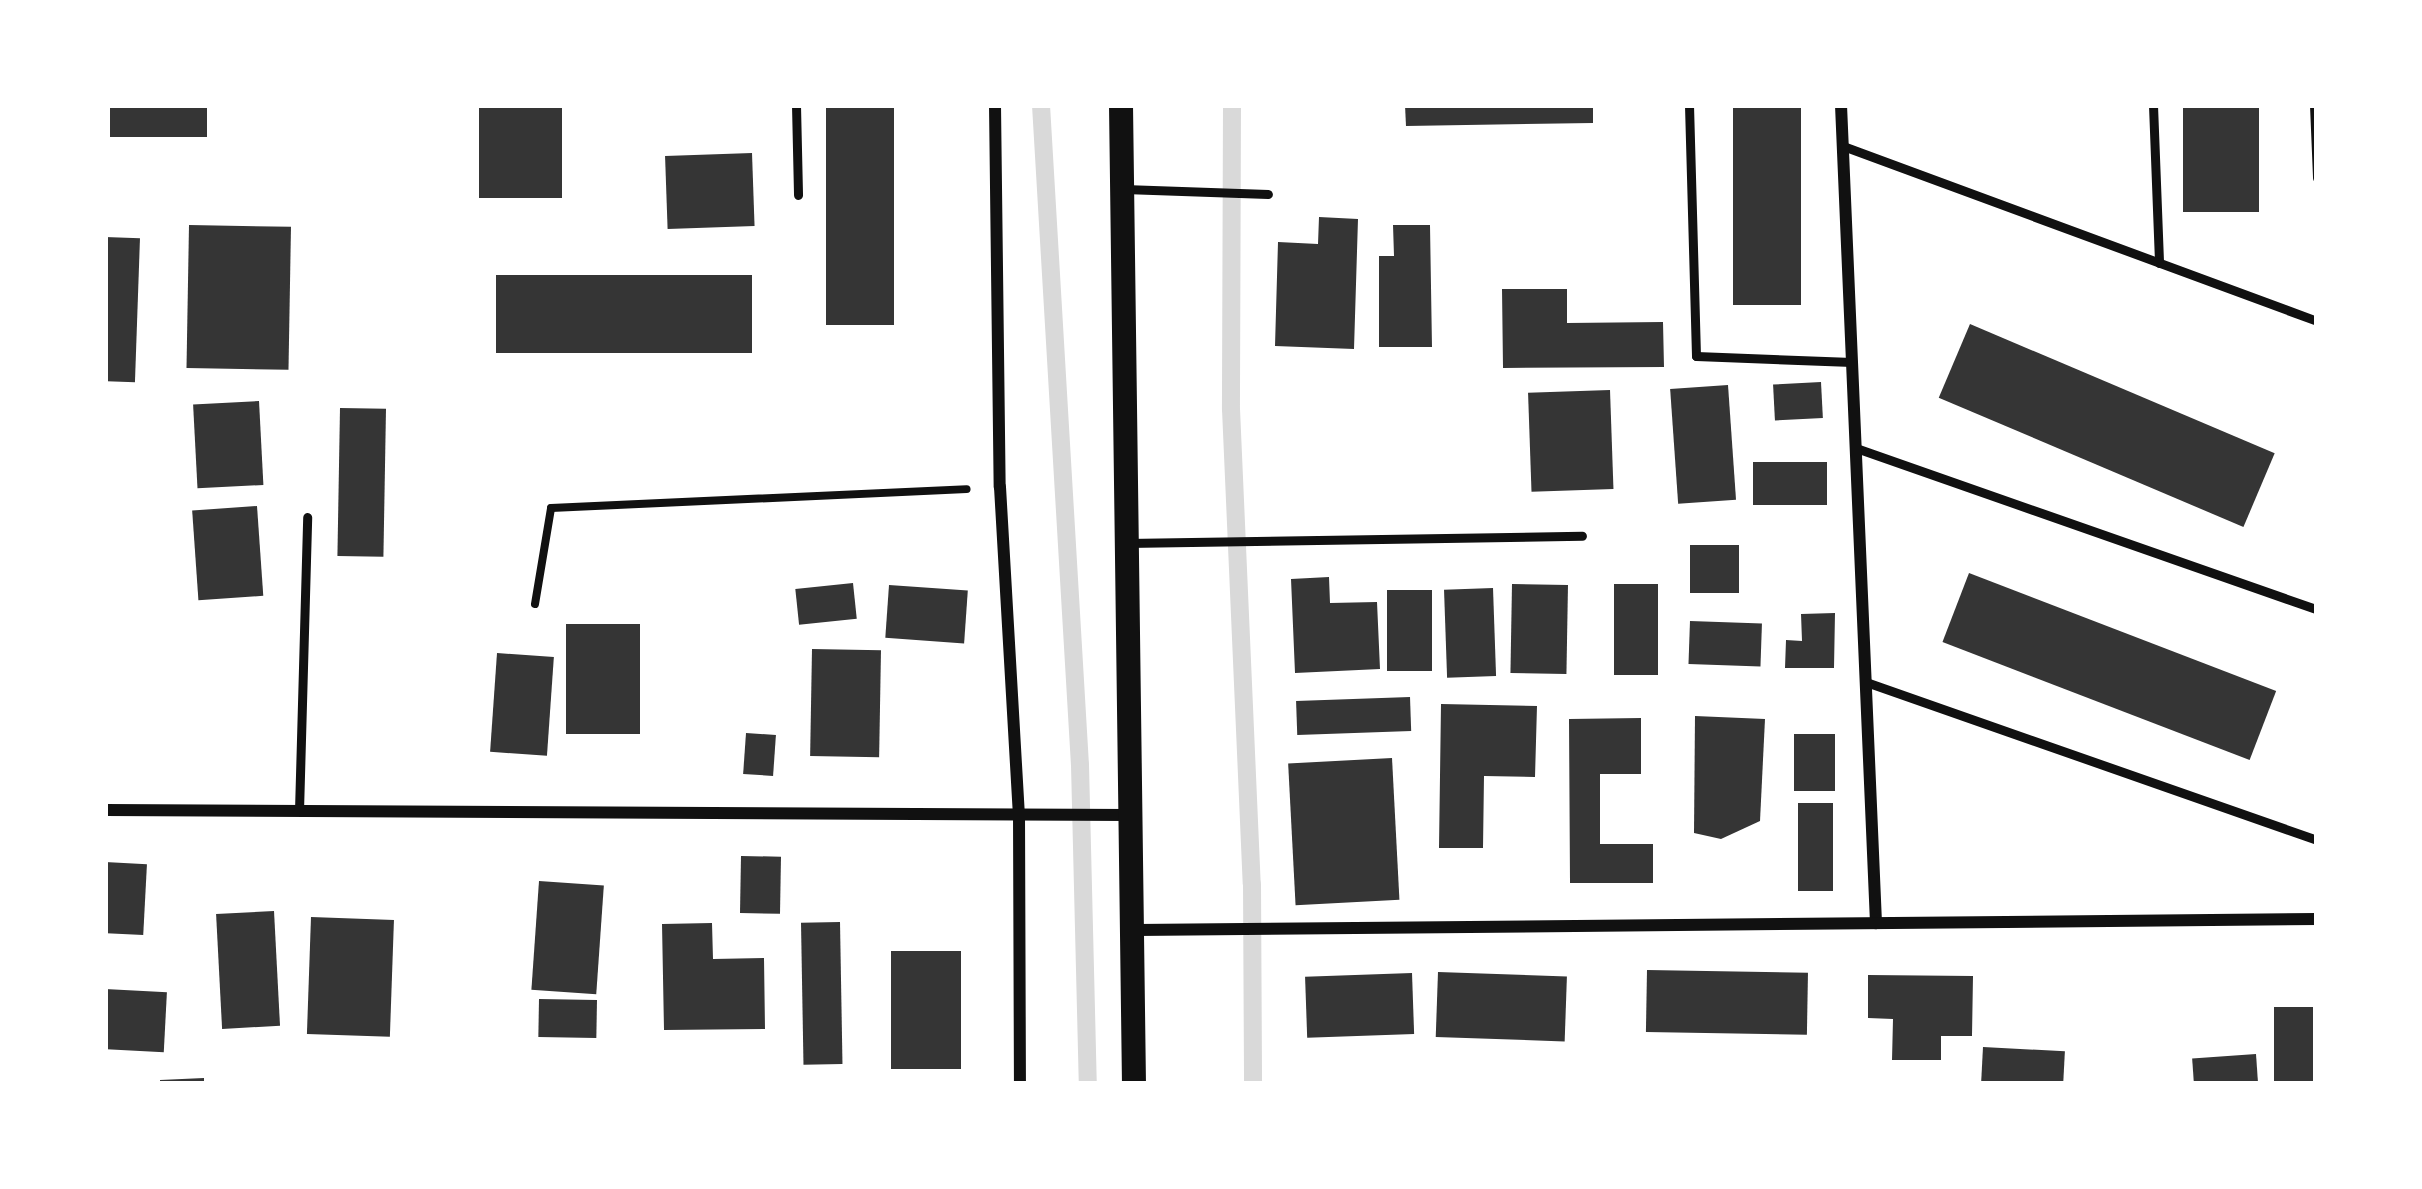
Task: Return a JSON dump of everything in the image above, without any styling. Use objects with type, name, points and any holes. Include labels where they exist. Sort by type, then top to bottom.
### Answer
[{"type":"main road","points":[[1120,105],[1136,930],[1134,1084]]},
{"type":"street","points":[[995,105],[1000,487],[1019,814],[1020,1084]]},
{"type":"street","points":[[1841,105],[1876,922]]},
{"type":"street","points":[[105,810],[1131,815]]},
{"type":"street","points":[[1136,930],[2317,919]]},
{"type":"lane","points":[[796,105],[798,195]]},
{"type":"lane","points":[[1690,105],[1696,356],[1852,362]]},
{"type":"lane","points":[[2153,105],[2158,263]]},
{"type":"lane","points":[[2314,105],[2317,178]]},
{"type":"lane","points":[[1843,146],[2317,321]]},
{"type":"lane","points":[[1122,189],[1268,194]]},
{"type":"lane","points":[[1856,448],[2317,609]]},
{"type":"lane","points":[[299,811],[307,517]]},
{"type":"lane","points":[[1127,543],[1275,537],[1582,536]]},
{"type":"lane","points":[[1866,682],[2317,840]]},
{"type":"path","points":[[536,604],[551,508],[1000,487]]},
{"type":"building","points":[[110,105],[207,105],[207,137],[110,137]]},
{"type":"building","points":[[479,105],[562,105],[562,198],[479,198]]},
{"type":"building","points":[[826,105],[894,105],[894,325],[826,325]]},
{"type":"building","points":[[1405,105],[1593,105],[1593,123],[1406,126]]},
{"type":"building","points":[[1733,105],[1801,105],[1801,305],[1733,305]]},
{"type":"building","points":[[2183,105],[2259,105],[2259,212],[2183,212]]},
{"type":"building","points":[[752,153],[755,226],[668,229],[665,156]]},
{"type":"building","points":[[1319,217],[1358,219],[1354,349],[1275,346],[1278,242],[1318,244]]},
{"type":"building","points":[[189,225],[291,227],[288,370],[187,368]]},
{"type":"building","points":[[1393,225],[1430,225],[1432,347],[1379,347],[1379,256],[1394,256]]},
{"type":"building","points":[[105,237],[140,238],[135,382],[105,381]]},
{"type":"building","points":[[496,275],[752,275],[752,353],[496,353]]},
{"type":"building","points":[[1502,289],[1567,289],[1567,323],[1663,322],[1664,367],[1503,368]]},
{"type":"building","points":[[1970,324],[2275,453],[2243,527],[1939,398]]},
{"type":"building","points":[[1821,382],[1823,418],[1775,420],[1773,385]]},
{"type":"building","points":[[1728,385],[1736,500],[1678,504],[1670,389]]},
{"type":"building","points":[[1610,390],[1613,489],[1532,492],[1528,393]]},
{"type":"building","points":[[259,401],[263,485],[197,488],[193,404]]},
{"type":"building","points":[[340,408],[386,409],[383,557],[337,556]]},
{"type":"building","points":[[1753,462],[1827,462],[1827,505],[1753,505]]},
{"type":"building","points":[[257,506],[263,596],[198,600],[192,511]]},
{"type":"building","points":[[1690,545],[1739,545],[1739,593],[1690,593]]},
{"type":"building","points":[[1969,573],[2276,691],[2250,760],[1942,642]]},
{"type":"building","points":[[1329,577],[1330,603],[1377,602],[1380,669],[1295,673],[1291,579]]},
{"type":"building","points":[[853,583],[857,619],[799,625],[795,589]]},
{"type":"building","points":[[1512,584],[1568,585],[1566,674],[1510,673]]},
{"type":"building","points":[[1614,584],[1658,584],[1658,675],[1614,675]]},
{"type":"building","points":[[889,585],[968,591],[964,643],[885,638]]},
{"type":"building","points":[[1493,588],[1496,676],[1447,678],[1444,590]]},
{"type":"building","points":[[1387,590],[1432,590],[1432,671],[1387,671]]},
{"type":"building","points":[[1835,613],[1834,668],[1785,668],[1786,640],[1802,641],[1801,614]]},
{"type":"building","points":[[1690,621],[1762,624],[1760,666],[1688,664]]},
{"type":"building","points":[[566,624],[640,624],[640,734],[566,734]]},
{"type":"building","points":[[812,649],[881,650],[879,757],[810,756]]},
{"type":"building","points":[[497,653],[554,657],[547,756],[490,752]]},
{"type":"building","points":[[1410,697],[1411,731],[1297,735],[1296,701]]},
{"type":"building","points":[[1441,704],[1537,706],[1535,777],[1484,776],[1483,848],[1439,848]]},
{"type":"building","points":[[1695,716],[1765,719],[1760,821],[1721,839],[1694,833]]},
{"type":"building","points":[[1641,718],[1641,774],[1600,774],[1600,844],[1653,844],[1653,883],[1570,883],[1569,719]]},
{"type":"building","points":[[746,733],[776,735],[773,776],[743,774]]},
{"type":"building","points":[[1794,734],[1835,734],[1835,791],[1794,791]]},
{"type":"building","points":[[1392,758],[1399,900],[1296,905],[1288,763]]},
{"type":"building","points":[[1798,803],[1833,803],[1833,891],[1798,891]]},
{"type":"building","points":[[741,856],[781,857],[780,914],[740,913]]},
{"type":"building","points":[[105,862],[147,864],[143,935],[105,933]]},
{"type":"building","points":[[539,881],[604,886],[596,994],[531,990]]},
{"type":"building","points":[[274,911],[280,1026],[222,1029],[216,914]]},
{"type":"building","points":[[311,917],[394,920],[390,1037],[307,1034]]},
{"type":"building","points":[[840,922],[842,1064],[803,1065],[801,923]]},
{"type":"building","points":[[712,923],[713,959],[764,958],[765,1029],[664,1030],[662,924]]},
{"type":"building","points":[[891,951],[961,951],[961,1069],[891,1069]]},
{"type":"building","points":[[1647,970],[1808,973],[1807,1035],[1646,1032]]},
{"type":"building","points":[[1438,972],[1567,977],[1565,1041],[1436,1037]]},
{"type":"building","points":[[1412,973],[1414,1034],[1307,1038],[1305,977]]},
{"type":"building","points":[[1868,975],[1973,976],[1972,1036],[1941,1036],[1941,1060],[1892,1060],[1893,1019],[1868,1018]]},
{"type":"building","points":[[105,989],[167,992],[164,1052],[105,1049]]},
{"type":"building","points":[[539,999],[597,1000],[596,1038],[538,1037]]},
{"type":"building","points":[[2274,1007],[2313,1007],[2313,1084],[2274,1084]]},
{"type":"building","points":[[1983,1047],[2065,1051],[2063,1084],[1981,1084]]},
{"type":"building","points":[[2256,1054],[2258,1084],[2194,1084],[2192,1058]]},
{"type":"building","points":[[204,1078],[204,1084],[160,1084],[160,1080]]},
{"type":"waterway","points":[[1041,105],[1080,765],[1088,1084]]},
{"type":"waterway","points":[[1232,105],[1231,409],[1252,884],[1253,1084]]}]
